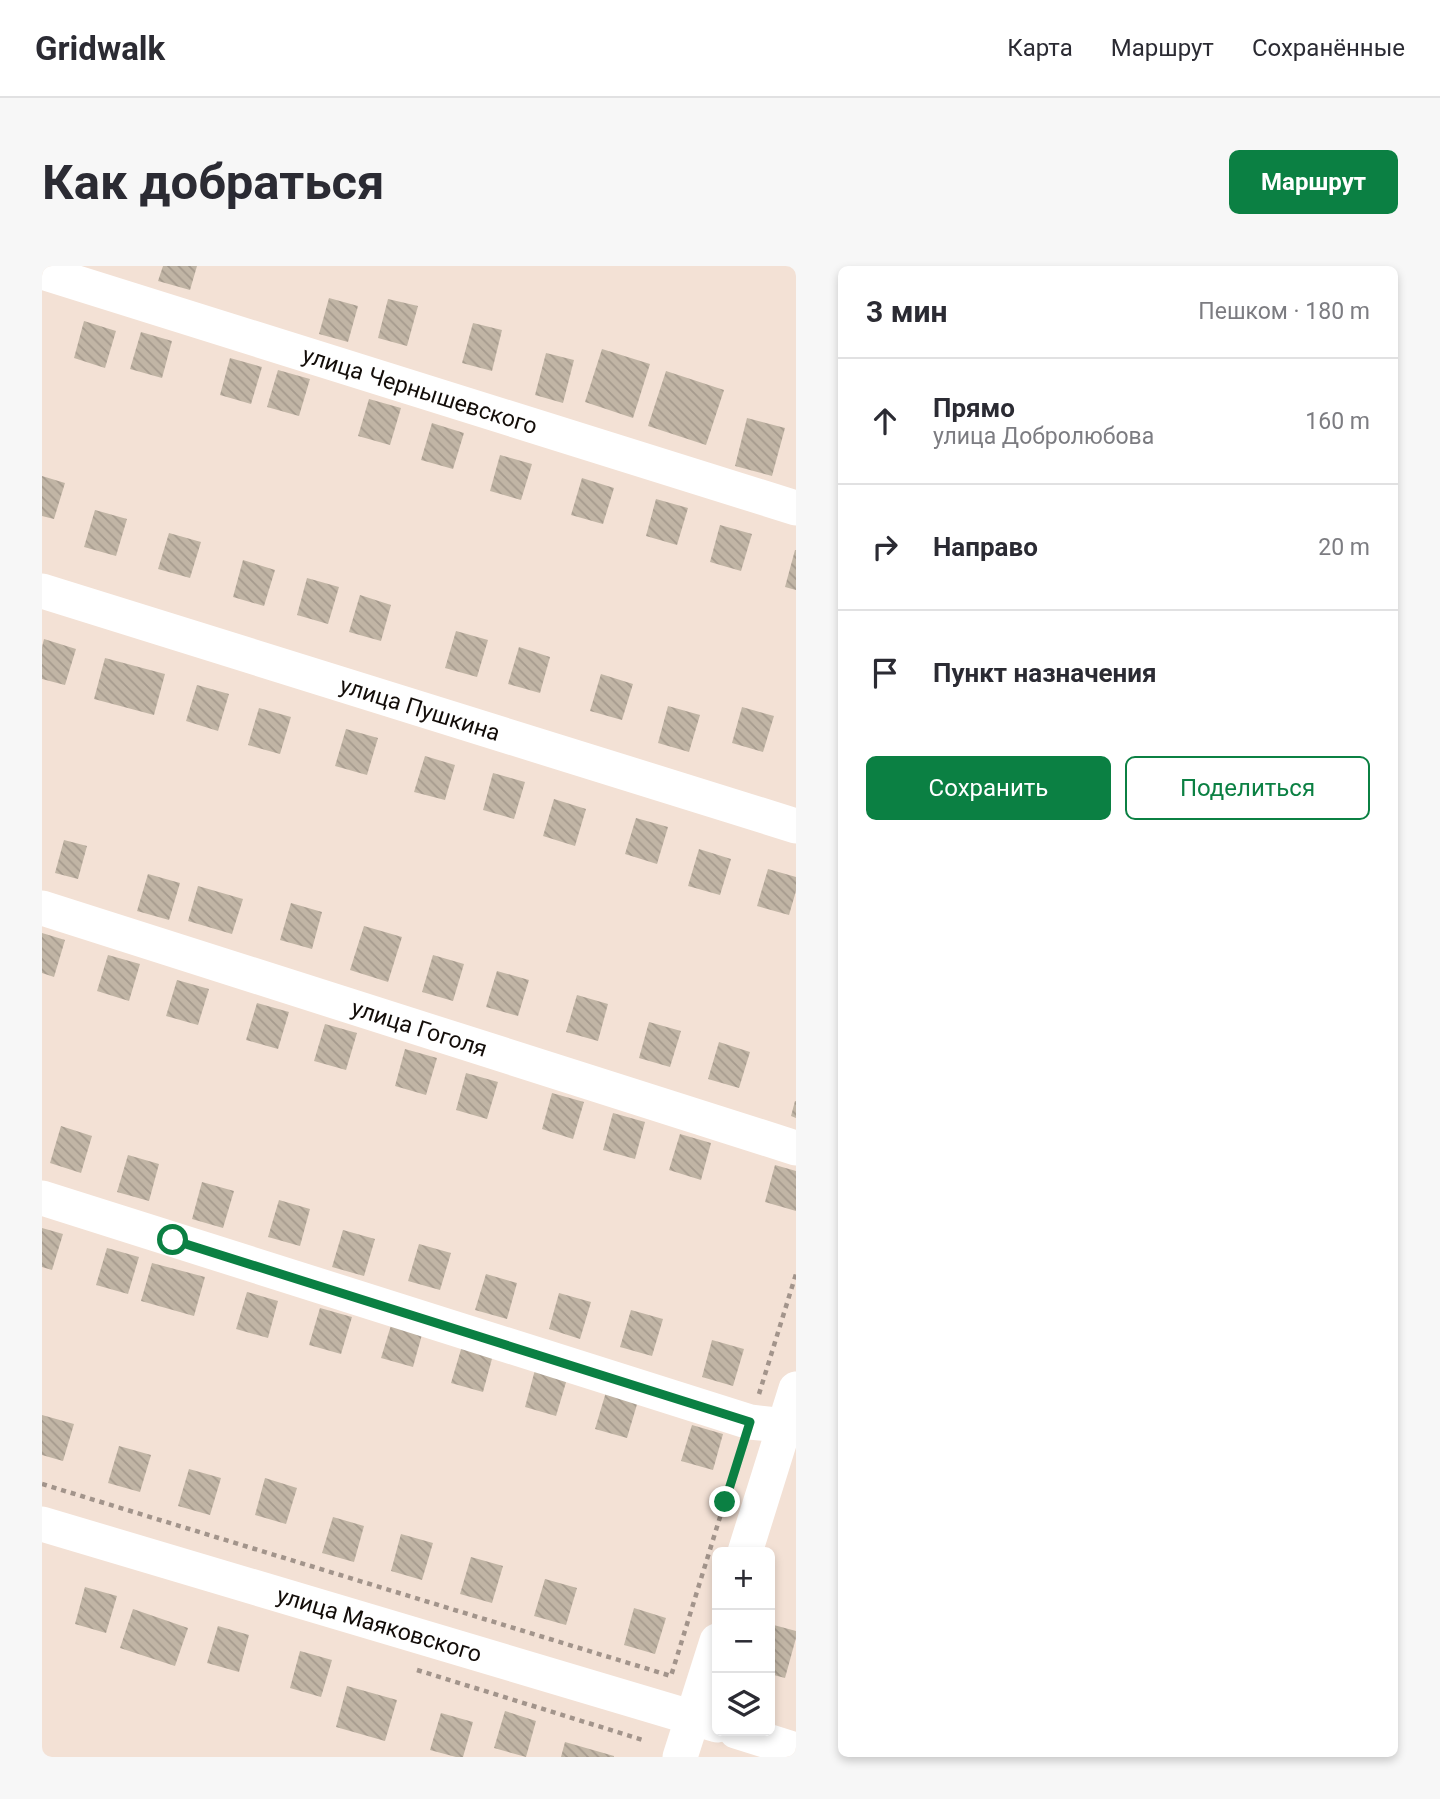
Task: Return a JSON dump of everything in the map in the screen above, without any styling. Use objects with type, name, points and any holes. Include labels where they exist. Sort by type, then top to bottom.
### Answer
[{"type":"street","name":"улица Чернышевского","points":[[42,272],[796,508]]},
{"type":"street","name":"улица Пушкина","points":[[42,591],[796,825]]},
{"type":"street","name":"улица Гоголя","points":[[42,908],[796,1148]]},
{"type":"street","points":[[42,1198],[750,1422],[790,1426]]},
{"type":"street","points":[[747,1547],[790,1426],[796,1389]]},
{"type":"street","name":"улица Маяковского","points":[[42,1524],[705,1721]]},
{"type":"street","points":[[680,1757],[705,1721],[712,1673]]},
{"type":"street","points":[[752,1736],[796,1750]]},
{"type":"path","points":[[42,1483],[671,1676],[796,1274]]},
{"type":"building","points":[[163,266],[197,266],[190,290],[158,281]]},
{"type":"building","points":[[329,298],[358,306],[348,342],[319,334]]},
{"type":"building","points":[[388,299],[418,306],[407,346],[378,338]]},
{"type":"building","points":[[84,321],[116,331],[105,368],[74,358]]},
{"type":"building","points":[[473,323],[502,330],[492,371],[462,363]]},
{"type":"building","points":[[141,332],[172,341],[162,378],[130,369]]},
{"type":"building","points":[[602,349],[650,364],[633,418],[585,402]]},
{"type":"building","points":[[546,353],[574,360],[563,403],[535,395]]},
{"type":"building","points":[[230,358],[262,367],[251,404],[220,395]]},
{"type":"building","points":[[278,370],[310,379],[299,416],[267,407]]},
{"type":"building","points":[[666,371],[724,390],[706,445],[648,426]]},
{"type":"building","points":[[369,399],[401,408],[390,445],[358,436]]},
{"type":"building","points":[[747,418],[785,428],[772,476],[735,466]]},
{"type":"building","points":[[432,423],[464,433],[453,469],[421,460]]},
{"type":"building","points":[[500,455],[532,464],[521,500],[490,491]]},
{"type":"building","points":[[42,476],[65,483],[54,519],[42,516]]},
{"type":"building","points":[[582,478],[614,488],[603,524],[571,515]]},
{"type":"building","points":[[656,499],[688,508],[677,545],[646,536]]},
{"type":"building","points":[[95,510],[127,519],[116,556],[84,547]]},
{"type":"building","points":[[720,525],[752,534],[741,571],[710,562]]},
{"type":"building","points":[[169,533],[201,542],[190,578],[158,569]]},
{"type":"building","points":[[796,550],[796,590],[785,587]]},
{"type":"building","points":[[243,560],[275,570],[264,606],[233,597]]},
{"type":"building","points":[[307,578],[339,587],[328,624],[297,615]]},
{"type":"building","points":[[360,595],[391,605],[381,641],[349,632]]},
{"type":"building","points":[[456,631],[488,640],[477,677],[445,668]]},
{"type":"building","points":[[44,639],[76,649],[65,685],[42,679]]},
{"type":"building","points":[[519,647],[550,657],[540,693],[508,684]]},
{"type":"building","points":[[105,658],[165,674],[154,715],[94,699]]},
{"type":"building","points":[[601,674],[633,684],[622,720],[590,711]]},
{"type":"building","points":[[197,685],[229,694],[218,731],[186,721]]},
{"type":"building","points":[[668,706],[700,715],[689,752],[658,743]]},
{"type":"building","points":[[742,707],[774,716],[763,752],[732,743]]},
{"type":"building","points":[[259,708],[291,717],[280,754],[248,745]]},
{"type":"building","points":[[346,729],[378,738],[367,775],[335,766]]},
{"type":"building","points":[[425,756],[455,765],[445,800],[414,792]]},
{"type":"building","points":[[493,773],[525,782],[514,819],[483,810]]},
{"type":"building","points":[[554,799],[586,809],[575,846],[543,836]]},
{"type":"building","points":[[636,818],[668,827],[657,864],[625,854]]},
{"type":"building","points":[[64,840],[87,846],[78,879],[55,873]]},
{"type":"building","points":[[699,849],[731,859],[720,895],[688,886]]},
{"type":"building","points":[[768,869],[796,877],[796,891],[789,915],[757,906]]},
{"type":"building","points":[[148,874],[180,883],[169,920],[137,911]]},
{"type":"building","points":[[198,886],[243,899],[232,934],[188,921]]},
{"type":"building","points":[[291,903],[322,912],[312,949],[280,940]]},
{"type":"building","points":[[364,926],[402,937],[388,982],[350,970]]},
{"type":"building","points":[[42,933],[65,940],[54,977],[42,973]]},
{"type":"building","points":[[108,955],[140,964],[129,1001],[97,991]]},
{"type":"building","points":[[433,955],[464,964],[453,1001],[422,992]]},
{"type":"building","points":[[497,971],[529,980],[518,1016],[486,1007]]},
{"type":"building","points":[[177,980],[209,989],[198,1025],[166,1016]]},
{"type":"building","points":[[577,995],[608,1004],[598,1041],[566,1032]]},
{"type":"building","points":[[257,1003],[289,1012],[278,1049],[246,1040]]},
{"type":"building","points":[[649,1022],[681,1031],[670,1067],[639,1058]]},
{"type":"building","points":[[325,1024],[357,1033],[346,1070],[314,1061]]},
{"type":"building","points":[[719,1042],[750,1052],[739,1088],[708,1079]]},
{"type":"building","points":[[405,1049],[437,1058],[426,1095],[395,1086]]},
{"type":"building","points":[[466,1073],[498,1082],[487,1119],[456,1110]]},
{"type":"building","points":[[552,1093],[584,1102],[573,1139],[542,1129]]},
{"type":"building","points":[[796,1101],[796,1118],[791,1116]]},
{"type":"building","points":[[613,1113],[645,1122],[635,1159],[603,1150]]},
{"type":"building","points":[[61,1126],[92,1136],[81,1173],[50,1163]]},
{"type":"building","points":[[680,1134],[711,1143],[701,1180],[669,1170]]},
{"type":"building","points":[[128,1155],[159,1164],[149,1201],[117,1192]]},
{"type":"building","points":[[775,1165],[796,1171],[796,1211],[765,1202]]},
{"type":"building","points":[[202,1182],[234,1191],[223,1228],[192,1219]]},
{"type":"building","points":[[279,1200],[310,1209],[300,1246],[268,1237]]},
{"type":"building","points":[[42,1228],[63,1234],[52,1270],[42,1267]]},
{"type":"building","points":[[343,1230],[375,1239],[364,1276],[332,1267]]},
{"type":"building","points":[[419,1244],[451,1253],[440,1290],[408,1281]]},
{"type":"building","points":[[107,1248],[139,1257],[128,1294],[96,1285]]},
{"type":"building","points":[[152,1263],[205,1277],[194,1316],[141,1301]]},
{"type":"building","points":[[486,1274],[517,1283],[507,1319],[475,1310]]},
{"type":"building","points":[[247,1292],[278,1301],[268,1338],[236,1329]]},
{"type":"building","points":[[559,1293],[591,1302],[580,1339],[549,1329]]},
{"type":"building","points":[[320,1308],[352,1317],[341,1354],[309,1345]]},
{"type":"building","points":[[631,1310],[663,1319],[652,1356],[620,1347]]},
{"type":"building","points":[[392,1322],[423,1331],[413,1367],[381,1358]]},
{"type":"building","points":[[712,1340],[744,1349],[733,1386],[702,1377]]},
{"type":"building","points":[[462,1346],[493,1355],[483,1392],[451,1383]]},
{"type":"building","points":[[535,1370],[567,1379],[556,1416],[525,1407]]},
{"type":"building","points":[[606,1392],[638,1401],[627,1438],[595,1429]]},
{"type":"building","points":[[42,1415],[74,1424],[63,1461],[42,1455]]},
{"type":"building","points":[[692,1425],[723,1434],[713,1470],[681,1461]]},
{"type":"building","points":[[119,1446],[151,1455],[140,1492],[108,1483]]},
{"type":"building","points":[[189,1469],[221,1478],[210,1515],[178,1506]]},
{"type":"building","points":[[265,1478],[297,1488],[286,1524],[255,1515]]},
{"type":"building","points":[[333,1517],[364,1526],[354,1562],[322,1553]]},
{"type":"building","points":[[401,1534],[433,1543],[422,1580],[391,1571]]},
{"type":"building","points":[[471,1557],[503,1566],[492,1603],[460,1594]]},
{"type":"building","points":[[545,1579],[577,1588],[566,1625],[534,1616]]},
{"type":"building","points":[[85,1587],[117,1596],[106,1633],[75,1624]]},
{"type":"building","points":[[634,1608],[666,1618],[655,1654],[624,1645]]},
{"type":"building","points":[[133,1609],[188,1628],[175,1666],[120,1648]]},
{"type":"building","points":[[775,1625],[796,1631],[785,1678],[775,1675]]},
{"type":"building","points":[[218,1626],[249,1635],[239,1672],[207,1663]]},
{"type":"building","points":[[300,1651],[332,1660],[321,1697],[290,1688]]},
{"type":"building","points":[[347,1686],[397,1700],[385,1741],[336,1727]]},
{"type":"building","points":[[505,1711],[536,1721],[526,1757],[494,1748]]},
{"type":"building","points":[[441,1713],[473,1722],[463,1757],[430,1750]]},
{"type":"building","points":[[565,1742],[614,1756],[614,1757],[561,1757]]},
{"type":"route","points":[[173,1240],[750,1422],[725,1502]]}]
